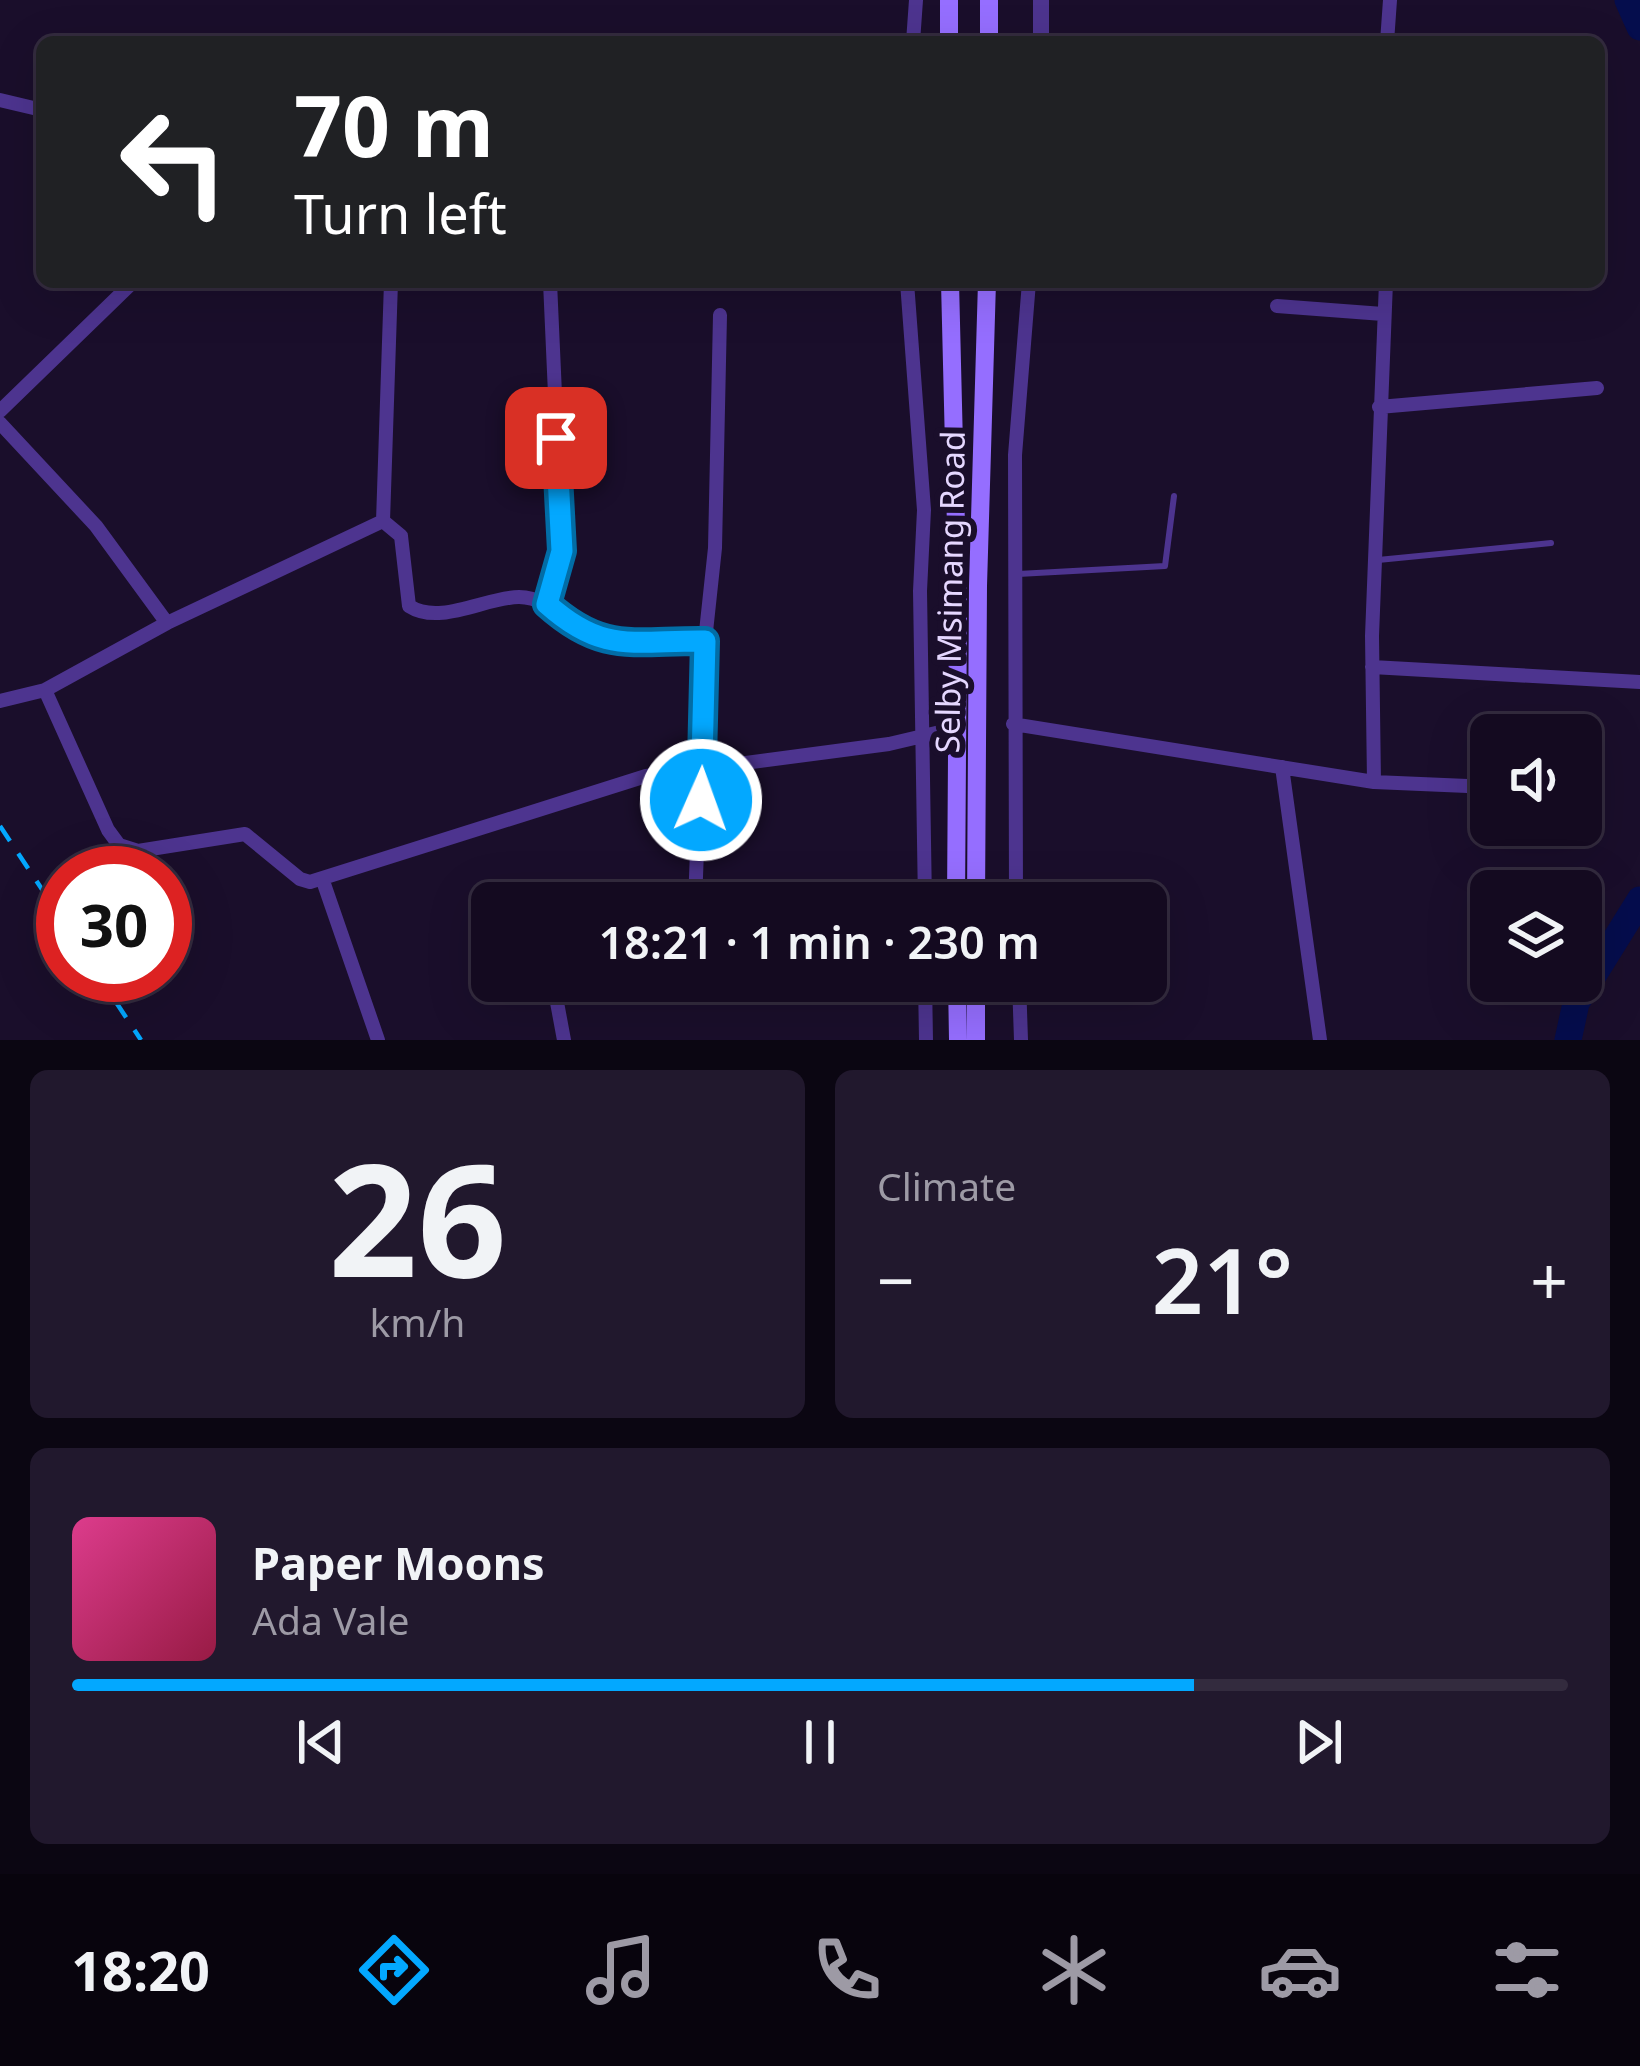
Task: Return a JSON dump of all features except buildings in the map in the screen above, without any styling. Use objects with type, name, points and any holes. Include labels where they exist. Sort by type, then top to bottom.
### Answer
[{"type":"main road","points":[[949,0],[949,36]]},
{"type":"main road","points":[[989,0],[989,36]]},
{"type":"main road","name":"Selby Msimang Road","points":[[950,288],[956,882]]},
{"type":"main road","name":"Selby Msimang Road","points":[[976,882],[987,288]]},
{"type":"main road","points":[[957,1002],[958,1040]]},
{"type":"main road","points":[[976,1002],[976,1040]]},
{"type":"street","points":[[914,36],[916,0]]},
{"type":"street","points":[[1041,0],[1041,36]]},
{"type":"street","points":[[1387,36],[1390,0]]},
{"type":"street","points":[[0,100],[36,109]]},
{"type":"street","points":[[0,411],[127,288]]},
{"type":"street","points":[[383,521],[391,288]]},
{"type":"street","points":[[547,604],[562,551],[550,288]]},
{"type":"street","points":[[907,288],[924,510],[925,882]]},
{"type":"street","points":[[1016,882],[1015,455],[1029,288]]},
{"type":"street","points":[[1374,782],[1372,667],[1385,288]]},
{"type":"street","points":[[1277,307],[1383,314]]},
{"type":"street","points":[[696,882],[705,641],[715,548],[720,315]]},
{"type":"street","points":[[1379,407],[1597,388]]},
{"type":"street","points":[[0,423],[96,526],[167,623]]},
{"type":"street","points":[[383,521],[396,529],[403,543],[412,609],[437,613],[515,597],[547,604],[572,626],[607,642],[705,641]]},
{"type":"street","points":[[0,701],[45,690],[167,623],[383,521]]},
{"type":"street","points":[[1372,667],[1640,682]]},
{"type":"street","points":[[45,690],[108,830],[127,850],[244,834],[300,879],[323,881],[612,785],[702,766],[924,737],[957,728]]},
{"type":"street","points":[[1013,724],[1374,782],[1470,786]]},
{"type":"street","points":[[1282,767],[1320,1040]]},
{"type":"street","points":[[323,881],[378,1040]]},
{"type":"street","points":[[557,1002],[564,1040]]},
{"type":"street","points":[[925,1002],[926,1040]]},
{"type":"street","points":[[1020,1002],[1021,1040]]},
{"type":"lane","points":[[1014,574],[1166,566],[1174,496]]},
{"type":"lane","points":[[1375,561],[1552,543]]},
{"type":"waterway","points":[[1628,0],[1640,27]]},
{"type":"waterway","points":[[1568,1040],[1576,1003],[1640,900]]},
{"type":"railway","points":[[0,826],[36,880]]},
{"type":"railway","points":[[116,1002],[141,1040]]},
{"type":"route","points":[[556,438],[562,551],[547,604],[572,626],[607,642],[705,641],[701,800]]}]
